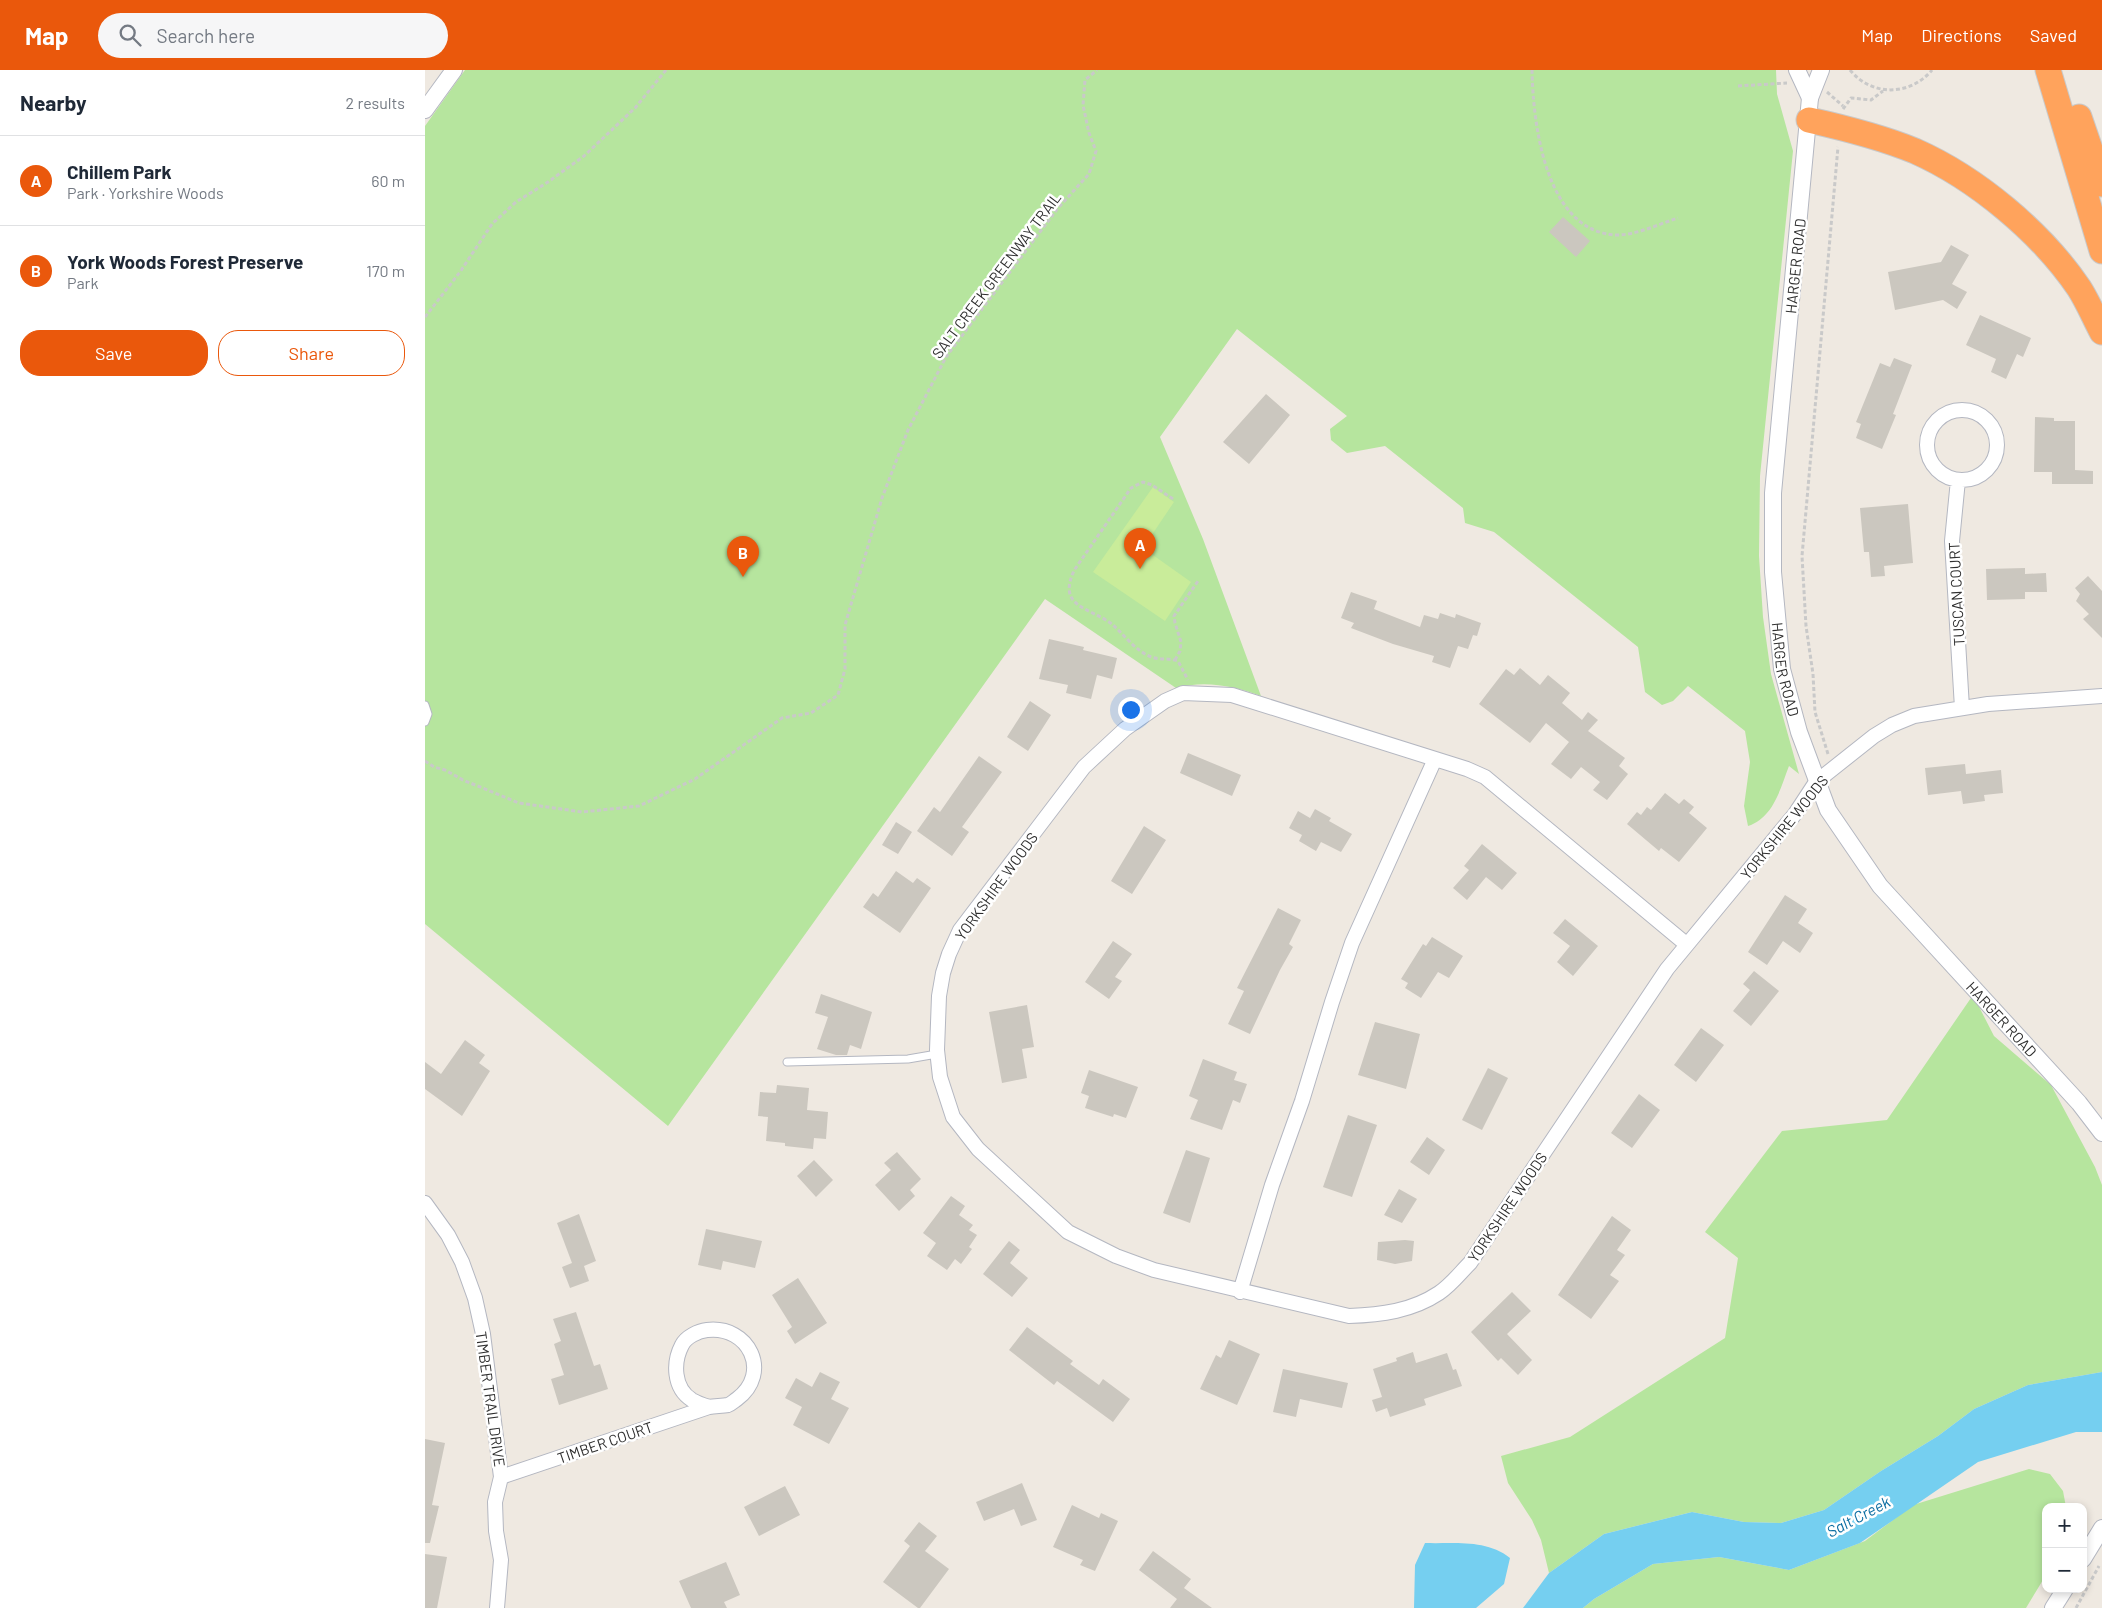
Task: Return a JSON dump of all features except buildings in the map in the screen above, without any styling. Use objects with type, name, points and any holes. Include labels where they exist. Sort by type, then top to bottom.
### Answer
[{"type":"highway","points":[[2048,70],[2102,251]]},
{"type":"highway","points":[[2062,70],[2102,184]]},
{"type":"highway","points":[[1810,109],[1840,127],[1915,151],[1945,167],[1996,201],[2041,242],[2063,268],[2079,289],[2102,332]]},
{"type":"street","points":[[425,110],[454,70]]},
{"type":"street","points":[[1797,70],[1810,109]]},
{"type":"street","name":"HARGER ROAD","points":[[1821,70],[1810,109],[1773,493],[1773,572],[1782,669],[1799,732],[1816,782],[1828,810],[1843,834],[1880,886],[2079,1103],[2102,1133]]},
{"type":"street","points":[[1967,410],[1984,417],[1995,431],[1998,444],[1996,456],[1981,475],[1970,480],[1958,480],[1947,477],[1931,462],[1927,440],[1937,420],[1951,412],[1967,410]]},
{"type":"street","name":"TUSCAN COURT","points":[[1958,480],[1952,541],[1961,708]]},
{"type":"street","name":"YORKSHIRE WOODS","points":[[1686,944],[1485,777],[1435,759],[1232,696],[1183,693],[1165,701],[1125,729],[1084,767],[960,930],[949,954],[939,996],[937,1054],[939,1077],[953,1117],[978,1149],[1068,1232],[1115,1256],[1154,1270],[1240,1292],[1349,1316],[1375,1316],[1401,1311],[1439,1293],[1470,1263],[1667,969],[1795,814],[1816,782],[1859,746],[1892,725],[1914,716],[1988,704],[2102,696]]},
{"type":"street","points":[[1240,1292],[1272,1185],[1302,1101],[1331,1002],[1352,943],[1435,759]]},
{"type":"street","name":"TIMBER TRAIL DRIVE","points":[[425,1203],[447,1235],[462,1262],[475,1298],[483,1334],[501,1477],[495,1502],[496,1532],[501,1560],[497,1608]]},
{"type":"street","name":"TIMBER COURT","points":[[501,1477],[709,1407],[730,1404],[746,1392],[754,1373],[752,1353],[739,1336],[720,1328],[700,1330],[683,1343],[675,1362],[678,1383],[686,1394],[690,1399],[709,1407]]},
{"type":"street","points":[[2087,1552],[2102,1528]]},
{"type":"street","points":[[2053,1608],[2062,1593]]},
{"type":"lane","points":[[425,705],[427,714],[425,722]]},
{"type":"lane","points":[[787,1062],[908,1059],[937,1054]]},
{"type":"path","points":[[425,317],[460,272],[493,224],[516,202],[584,156],[635,108],[665,70]]},
{"type":"path","name":"SALT CREEK GREENWAY TRAIL","points":[[425,761],[463,780],[519,803],[582,812],[639,806],[695,779],[782,718],[811,713],[838,695],[845,669],[845,624],[882,498],[908,430],[946,357],[1058,208],[1089,174],[1096,151],[1089,133],[1083,105],[1085,80],[1097,70]]},
{"type":"path","points":[[1532,70],[1537,118],[1549,173],[1556,193],[1574,217],[1584,226],[1595,232],[1619,235],[1632,233],[1678,218]]},
{"type":"path","points":[[1850,70],[1857,79],[1883,91]]},
{"type":"path","points":[[1816,782],[1828,754],[1815,712],[1813,674],[1806,626],[1802,556],[1840,127],[1844,107],[1851,98],[1871,100],[1883,91],[1911,87],[1925,78],[1932,70]]},
{"type":"path","points":[[1173,499],[1152,485],[1143,482],[1131,488],[1075,569],[1070,579],[1069,589],[1076,604],[1112,625],[1137,648],[1151,657],[1175,660],[1181,665],[1192,693]]},
{"type":"path","points":[[1175,660],[1180,651],[1181,642],[1174,616],[1198,581]]},
{"type":"path","points":[[2076,1608],[2102,1561]]},
{"type":"green space","points":[[465,70],[1776,70],[1777,94],[1793,151],[1760,476],[1759,556],[1763,617],[1771,674],[1799,774],[1789,766],[1779,793],[1770,809],[1757,822],[1748,826],[1744,806],[1750,762],[1745,731],[1688,686],[1673,701],[1662,705],[1645,692],[1638,647],[1494,532],[1465,523],[1463,508],[1385,446],[1347,453],[1331,440],[1330,429],[1347,416],[1237,329],[1160,437],[1203,539],[1261,696],[1240,689],[1209,684],[1176,688],[1045,599],[668,1126],[425,924],[425,126]]},
{"type":"green space","points":[[1153,487],[1174,502],[1143,548],[1191,582],[1165,621],[1093,572]]},
{"type":"green space","points":[[1973,995],[1994,1036],[2051,1085],[2095,1167],[2102,1185],[2102,1372],[2028,1385],[1974,1409],[1938,1436],[1881,1471],[1824,1510],[1781,1523],[1744,1522],[1692,1512],[1604,1534],[1549,1573],[1541,1540],[1532,1520],[1508,1483],[1501,1456],[1570,1437],[1725,1338],[1738,1258],[1705,1232],[1782,1131],[1887,1120]]},
{"type":"green space","points":[[2029,1469],[2050,1474],[2063,1491],[2065,1503],[2042,1503],[2042,1582],[2026,1608],[1583,1608],[1594,1599],[1653,1564],[1719,1557],[1789,1570],[1865,1541],[1913,1505]]},
{"type":"water","name":"Salt Creek","points":[[2102,1372],[2102,1432],[2076,1432],[1978,1462],[1860,1543],[1789,1570],[1719,1557],[1653,1564],[1594,1599],[1583,1608],[1523,1608],[1549,1573],[1604,1534],[1692,1512],[1744,1522],[1781,1523],[1824,1510],[1881,1471],[1938,1436],[1974,1409],[2028,1385]]},
{"type":"water","points":[[1425,1543],[1480,1545],[1501,1552],[1510,1558],[1504,1584],[1476,1608],[1414,1608],[1415,1565]]},
{"type":"place","name":"Chillem Park","points":[[1140,569]]},
{"type":"place","name":"York Woods Forest Preserve","points":[[743,577]]}]
